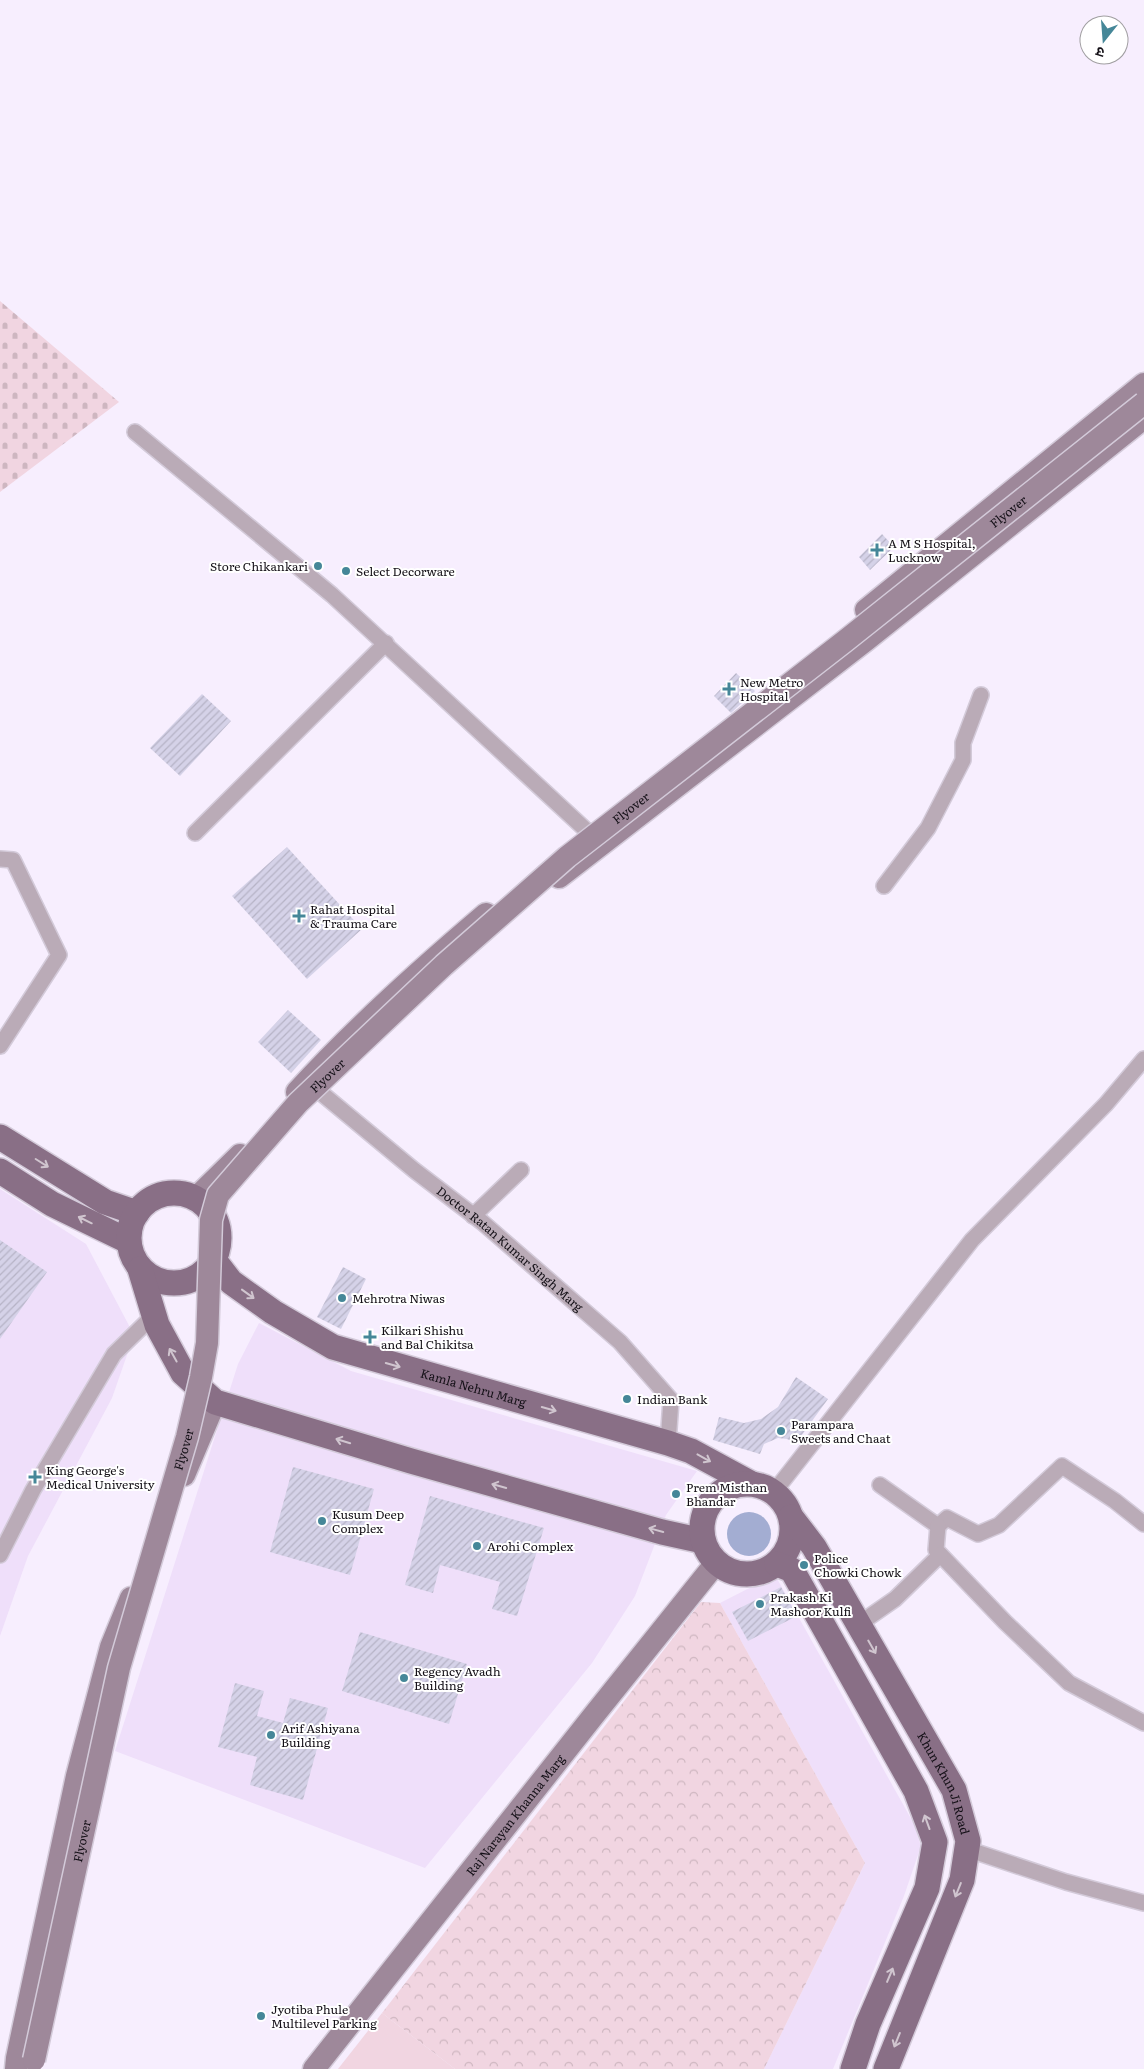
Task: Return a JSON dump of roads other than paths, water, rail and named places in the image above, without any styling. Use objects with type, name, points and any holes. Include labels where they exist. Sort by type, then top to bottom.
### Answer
[{"type":"main road","points":[[196,1198],[314,1087],[402,1014],[534,897],[594,838],[799,665],[1144,384]]},
{"type":"main road","name":"Flyover","points":[[27,2066],[118,1668],[187,1437],[201,1377],[207,1343],[211,1220],[218,1195],[298,1103],[444,965],[567,857],[845,641],[1144,403]]},
{"type":"main road","points":[[594,838],[866,640],[1144,418]]},
{"type":"main road","points":[[218,1226],[228,1200],[298,1116],[314,1087]]},
{"type":"main road","points":[[0,1137],[105,1202],[137,1213]]},
{"type":"main road","points":[[0,1171],[52,1204],[128,1241]]},
{"type":"main road","points":[[140,1269],[152,1278],[166,1283],[187,1282],[204,1273],[214,1260],[220,1243],[218,1226],[211,1211],[196,1198],[177,1192],[161,1194],[146,1202],[134,1216],[128,1233],[128,1241],[130,1250],[140,1269],[157,1324],[183,1373],[215,1402],[411,1461],[662,1532],[703,1541]]},
{"type":"main road","name":"Kamla Nehru Marg","points":[[214,1260],[231,1282],[267,1308],[333,1347],[668,1443],[691,1451],[750,1484]]},
{"type":"main road","points":[[27,2066],[17,2058],[77,1776],[111,1647],[215,1402]]},
{"type":"main road","points":[[750,1484],[763,1486],[774,1492],[784,1502],[791,1517],[792,1534],[787,1551],[777,1564],[760,1573],[740,1574],[725,1569],[716,1563],[703,1541],[701,1524],[707,1507],[719,1492],[735,1485],[750,1484]]},
{"type":"main road","name":"Khun Khun Ji Road","points":[[791,1517],[814,1547],[954,1790],[968,1840],[962,1880],[886,2069]]},
{"type":"main road","name":"Raj Narayan Khanna Marg","points":[[314,2069],[581,1730],[716,1563]]},
{"type":"main road","points":[[777,1564],[792,1570],[916,1792],[935,1842],[927,1888],[868,2024],[853,2069]]},
{"type":"street","points":[[134,432],[325,589],[386,643],[594,838]]},
{"type":"street","points":[[195,833],[386,643]]},
{"type":"street","points":[[884,886],[928,828],[963,760],[963,744],[981,695]]},
{"type":"street","points":[[0,859],[13,860],[59,955],[0,1046]]},
{"type":"street","points":[[774,1492],[972,1240],[1106,1104],[1144,1059]]},
{"type":"street","name":"Doctor Ratan Kumar Singh Marg","points":[[314,1087],[473,1216],[620,1342],[672,1400],[668,1443]]},
{"type":"street","points":[[473,1216],[522,1170]]},
{"type":"street","points":[[0,1555],[33,1490],[114,1354],[154,1315]]},
{"type":"street","points":[[1144,1524],[1062,1466],[999,1525],[978,1534],[947,1518],[938,1526],[936,1550],[1069,1683],[1144,1723]]},
{"type":"street","points":[[880,1485],[938,1526]]},
{"type":"street","points":[[859,1624],[895,1599],[940,1555]]},
{"type":"street","points":[[967,1849],[1066,1882],[1144,1903]]},
{"type":"water","points":[[749,1512],[761,1516],[767,1522],[771,1534],[767,1546],[761,1552],[749,1556],[737,1552],[731,1546],[727,1534],[731,1522],[737,1516]]},
{"type":"place","name":"A M S Hospital, Lucknow","points":[[877,550]]},
{"type":"place","name":"Store Chikankari","points":[[318,566]]},
{"type":"place","name":"Select Decorware","points":[[346,571]]},
{"type":"place","name":"New Metro Hospital","points":[[729,689]]},
{"type":"place","name":"Rahat Hospital & Trauma Care","points":[[299,916]]},
{"type":"place","name":"Mehrotra Niwas","points":[[342,1298]]},
{"type":"place","name":"Kilkari Shishu and Bal Chikitsa","points":[[370,1337]]},
{"type":"place","name":"Indian Bank","points":[[627,1399]]},
{"type":"place","name":"Parampara Sweets and Chaat","points":[[781,1431]]},
{"type":"place","name":"King George's Medical University","points":[[35,1477]]},
{"type":"place","name":"Prem Misthan Bhandar","points":[[676,1494]]},
{"type":"place","name":"Kusum Deep Complex","points":[[322,1521]]},
{"type":"place","name":"Arohi Complex","points":[[477,1546]]},
{"type":"place","name":"Police Chowki Chowk","points":[[804,1565]]},
{"type":"place","name":"Prakash Ki Mashoor Kulfi","points":[[760,1604]]},
{"type":"place","name":"Regency Avadh Building","points":[[404,1678]]},
{"type":"place","name":"Arif Ashiyana Building","points":[[271,1735]]},
{"type":"place","name":"Jyotiba Phule Multilevel Parking","points":[[261,2016]]}]
